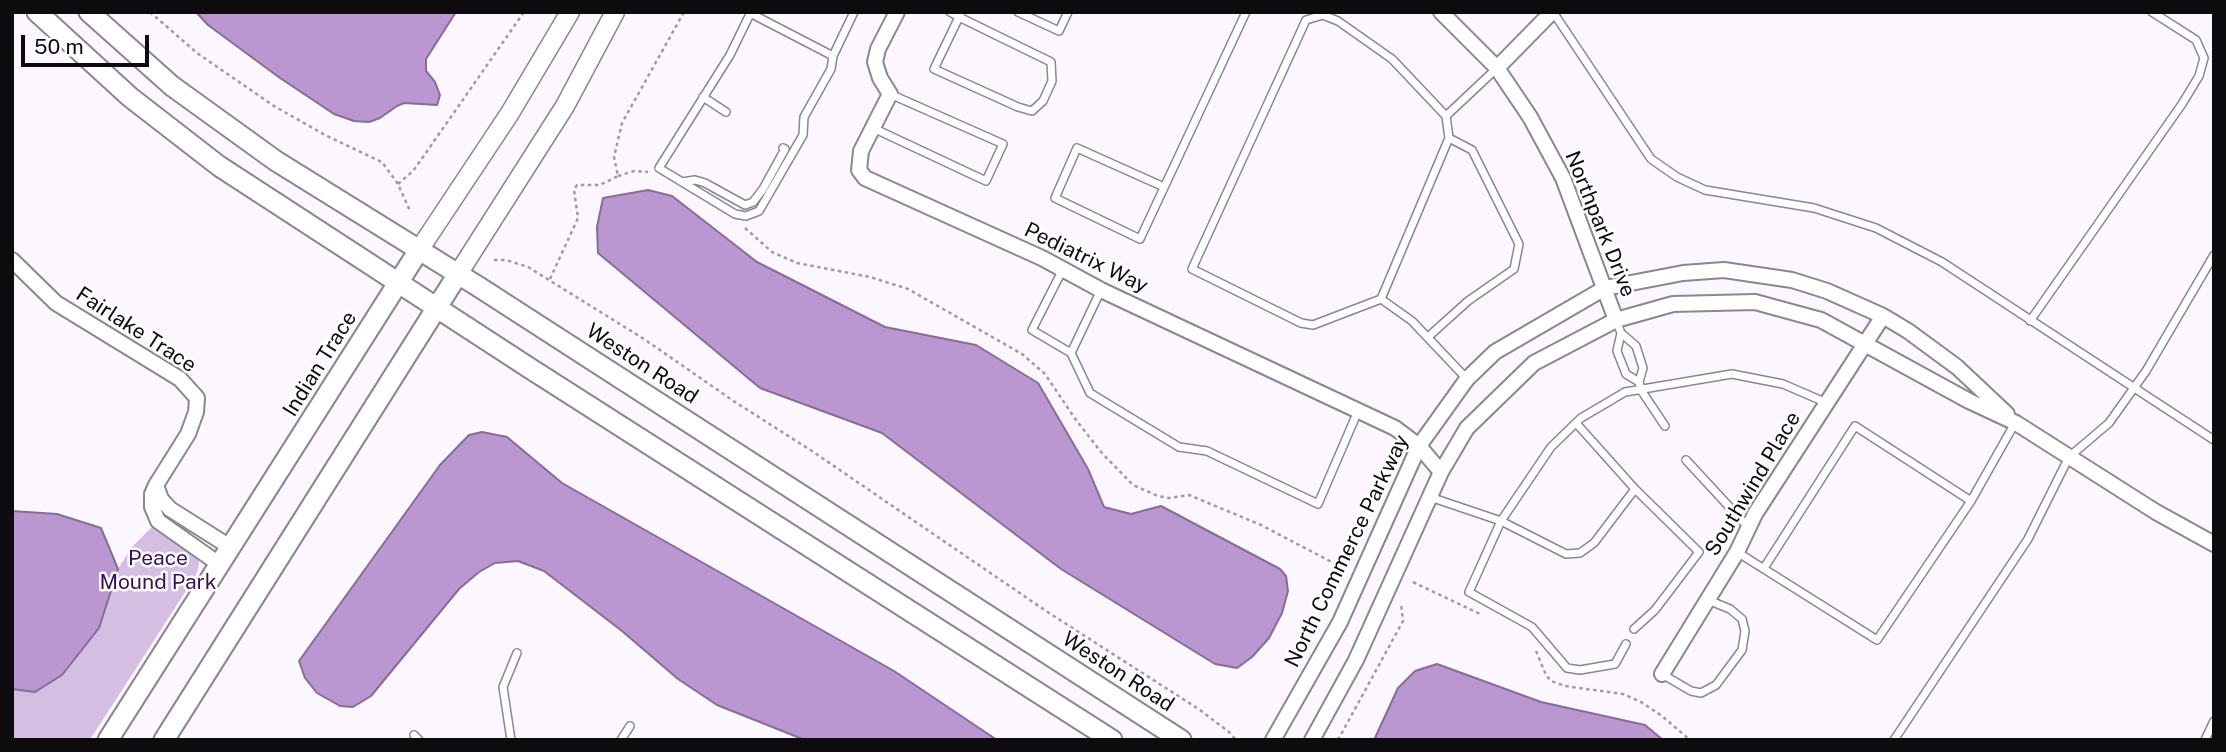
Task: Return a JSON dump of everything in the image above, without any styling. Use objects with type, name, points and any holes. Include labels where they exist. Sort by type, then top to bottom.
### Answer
[{"type":"main road","points":[[37,12],[130,97],[219,166],[1112,740]]},
{"type":"main road","name":"Weston Road","points":[[89,12],[147,66],[226,127],[310,184],[458,274],[1181,740]]},
{"type":"main road","name":"Indian Trace","points":[[108,740],[419,250]]},
{"type":"main road","points":[[164,740],[458,274]]},
{"type":"street","name":"Indian Trace","points":[[419,250],[510,113],[570,12]]},
{"type":"street","points":[[458,274],[565,106],[615,12]]},
{"type":"street","points":[[890,94],[880,78],[876,62],[878,49],[897,12]]},
{"type":"street","name":"Northpark Drive","points":[[1441,12],[1497,68],[1530,117],[1563,178],[1619,326]]},
{"type":"street","points":[[1497,68],[1553,13]]},
{"type":"street","name":"Pediatrix Way","points":[[890,94],[861,151],[859,170],[865,178],[1063,269],[1101,290],[1395,428],[1419,446],[1441,472]]},
{"type":"street","name":"Fairlake Trace","points":[[12,260],[56,303],[180,379],[197,398],[196,412],[188,434],[156,485],[161,499],[170,509],[225,556]]},
{"type":"street","name":"North Commerce Parkway","points":[[1273,740],[1340,622],[1419,446],[1467,379],[1495,352],[1605,288],[1683,273],[1724,270],[1792,280],[1827,291],[1909,331],[1957,367],[2016,423]]},
{"type":"street","name":"North Commerce Parkway","points":[[1312,740],[1356,660],[1441,472],[1467,428],[1534,363],[1673,303],[1755,302],[1821,320],[1969,401],[2016,423],[2156,512],[2214,544]]},
{"type":"street","name":"Southwind Place","points":[[1662,674],[1737,552],[1748,527],[1883,316]]},
{"type":"lane","points":[[833,56],[751,13],[730,55],[659,168],[735,214],[746,216],[760,211],[803,135],[804,117],[831,69],[833,56],[854,12]]},
{"type":"lane","points":[[950,12],[960,15],[990,37],[1051,62],[1052,81],[1043,101],[1032,111],[934,69],[960,15]]},
{"type":"lane","points":[[1018,12],[1059,30],[1068,12]]},
{"type":"lane","points":[[1164,187],[1077,148],[1055,198],[1140,239],[1246,12]]},
{"type":"lane","points":[[2030,321],[2199,76],[2204,58],[2196,40],[2152,12]]},
{"type":"lane","points":[[1553,13],[1651,159],[1677,177],[1705,190],[1814,208],[1875,228],[1942,262],[2214,440]]},
{"type":"lane","points":[[1323,15],[1338,21],[1392,59],[1446,116],[1449,138],[1381,299],[1313,325],[1301,323],[1192,269],[1307,20],[1323,15]]},
{"type":"lane","points":[[1446,116],[1497,68]]},
{"type":"lane","points":[[968,85],[972,75]]},
{"type":"lane","points":[[873,128],[986,181],[1003,144],[890,94]]},
{"type":"lane","points":[[703,97],[726,111]]},
{"type":"lane","points":[[1428,337],[1468,301],[1514,269],[1519,244],[1472,150],[1449,138]]},
{"type":"lane","points":[[681,183],[695,180],[705,183],[745,205],[753,202],[763,189],[785,149],[783,148]]},
{"type":"lane","points":[[1894,740],[2028,540],[2069,457],[2109,422],[2146,371],[2214,255]]},
{"type":"lane","points":[[1063,269],[1032,330],[1071,353],[1090,393],[1179,447],[1207,451],[1318,504],[1358,411]]},
{"type":"lane","points":[[1071,353],[1101,290]]},
{"type":"lane","points":[[1381,299],[1412,321],[1467,379]]},
{"type":"lane","points":[[1619,326],[1617,352],[1626,374],[1640,386],[1665,426]]},
{"type":"lane","points":[[1619,326],[1636,346],[1643,368],[1640,386]]},
{"type":"lane","points":[[1626,644],[1615,664],[1580,670],[1567,668],[1532,627],[1469,592],[1501,521],[1551,447],[1576,424],[1625,392],[1640,386],[1732,374],[1783,384],[1827,403]]},
{"type":"lane","points":[[1737,552],[1877,640],[1971,501],[2016,423]]},
{"type":"lane","points":[[1576,424],[1635,489],[1699,552],[1655,610],[1634,629]]},
{"type":"lane","points":[[1764,568],[1855,426],[1971,501]]},
{"type":"lane","points":[[1686,460],[1748,527]]},
{"type":"lane","points":[[1430,497],[1501,521],[1566,554],[1580,553],[1594,543],[1635,489]]},
{"type":"lane","points":[[1662,674],[1691,691],[1701,693],[1716,685],[1742,650],[1745,631],[1742,619],[1730,609],[1708,599]]},
{"type":"lane","points":[[511,740],[503,687],[517,653]]},
{"type":"lane","points":[[2205,740],[2214,721]]},
{"type":"lane","points":[[621,740],[630,726]]},
{"type":"path","points":[[150,12],[197,52],[274,106],[325,135],[383,162],[398,184],[410,211]]},
{"type":"path","points":[[398,184],[413,171],[439,136],[524,12]]},
{"type":"path","points":[[618,176],[614,157],[622,123],[684,12]]},
{"type":"path","points":[[550,280],[578,218],[574,190],[578,185],[600,185],[634,171],[649,172]]},
{"type":"path","points":[[744,228],[772,252],[797,263],[891,282],[908,289],[1023,354],[1045,374],[1093,441],[1133,485],[1169,498],[1189,495],[1261,525],[1345,569]]},
{"type":"path","points":[[494,260],[516,262],[550,280],[644,339],[1036,604],[1200,710],[1236,740]]},
{"type":"path","points":[[1338,740],[1403,621],[1401,604]]},
{"type":"green space","name":"Peace Mound Park","points":[[158,521],[195,552],[199,561],[198,570],[95,732],[89,740],[12,740],[12,689],[35,692],[62,675],[99,628],[118,569],[131,548]]},
{"type":"shaded area","points":[[196,12],[456,12],[426,59],[426,71],[435,82],[440,95],[437,105],[404,103],[369,122],[354,121],[334,114],[208,25]]},
{"type":"shaded area","points":[[648,190],[672,196],[757,262],[885,327],[976,345],[1038,383],[1088,469],[1104,507],[1131,514],[1161,506],[1280,569],[1286,576],[1288,591],[1282,613],[1269,638],[1252,657],[1237,668],[1215,664],[1061,569],[882,433],[760,388],[598,253],[597,227],[603,198]]},
{"type":"shaded area","points":[[482,432],[507,437],[562,483],[894,671],[997,740],[805,740],[717,705],[678,679],[622,631],[544,571],[518,561],[495,563],[459,589],[371,696],[353,707],[340,706],[317,693],[305,678],[299,661],[440,465],[469,435]]},
{"type":"shaded area","points":[[12,511],[57,514],[101,528],[118,569],[99,628],[62,675],[35,692],[12,689]]},
{"type":"shaded area","points":[[1437,664],[1541,702],[1645,725],[1663,740],[1374,740],[1398,688],[1415,671]]}]
